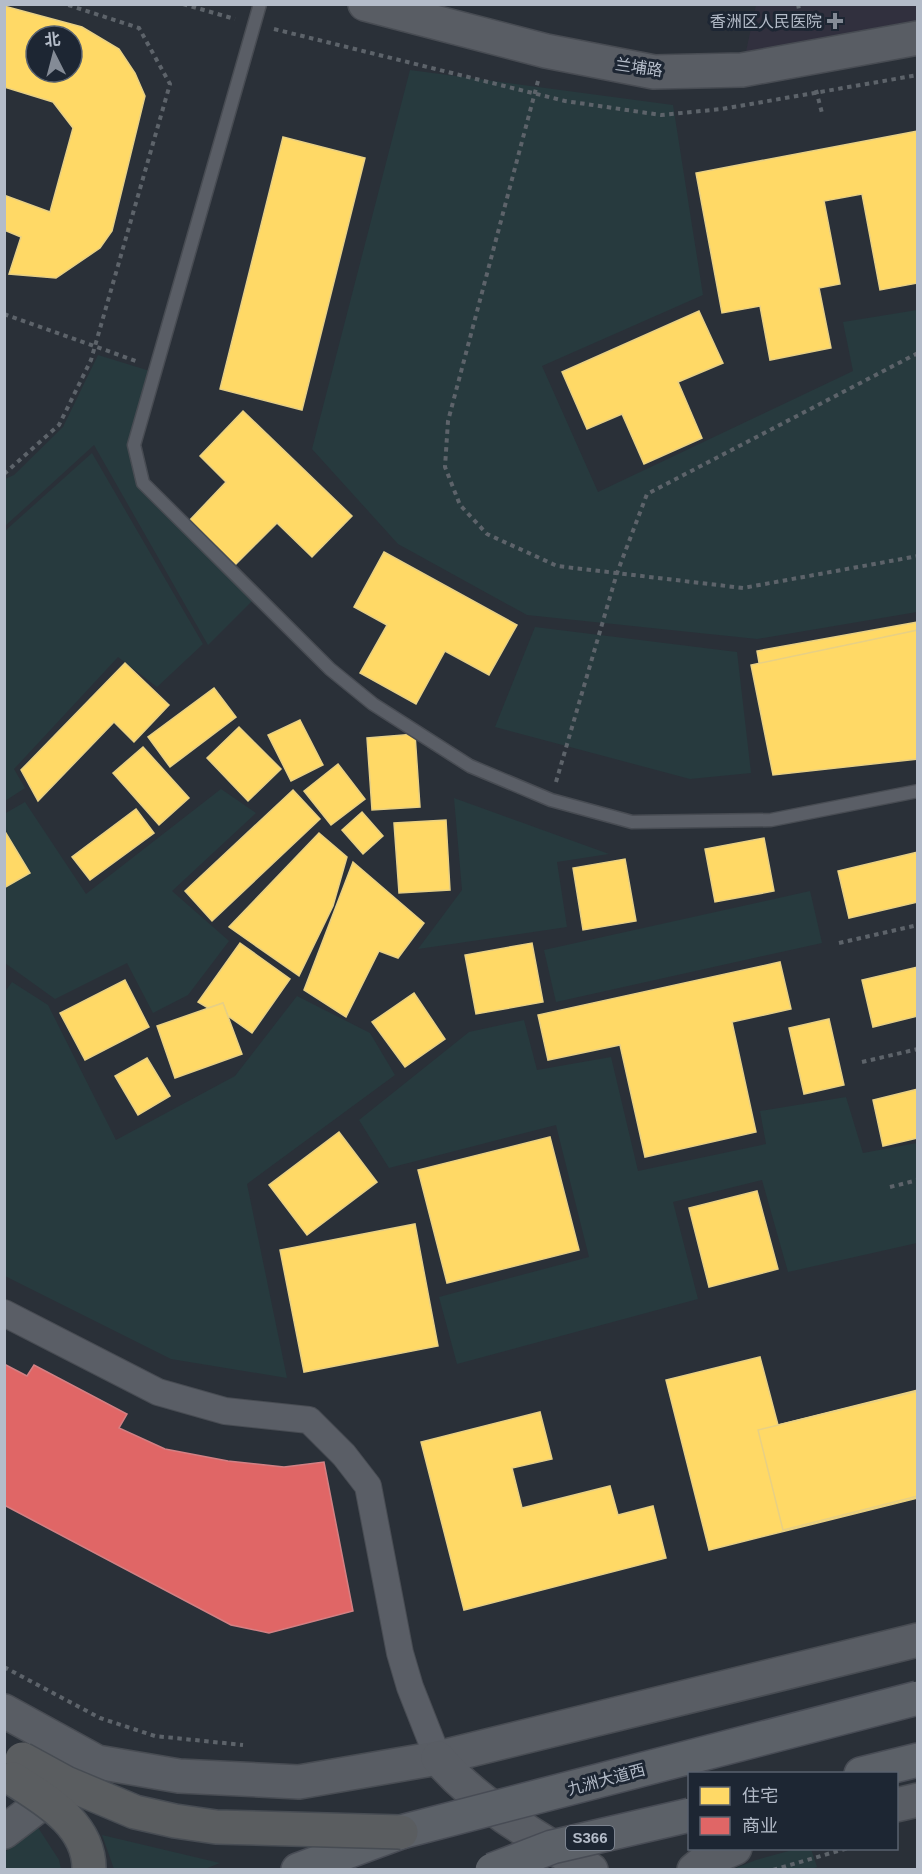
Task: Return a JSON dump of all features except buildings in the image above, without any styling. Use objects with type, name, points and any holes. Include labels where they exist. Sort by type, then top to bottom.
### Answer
[{"type":"highway","points":[[89,1869],[89,1857],[85,1843],[77,1830],[17,1769],[66,1783],[135,1812],[175,1821],[216,1827],[401,1832]]},
{"type":"main road","name":"兰埔路","points":[[365,4],[546,51],[654,72],[742,70],[918,38]]},
{"type":"main road","points":[[4,1711],[98,1762],[179,1776],[299,1782],[438,1758],[918,1640]]},
{"type":"main road","name":"九洲大道西","points":[[298,1869],[401,1832],[918,1698]]},
{"type":"main road","points":[[438,1758],[454,1778],[502,1814],[591,1869]]},
{"type":"main road","points":[[865,1772],[918,1760]]},
{"type":"main road","points":[[4,1832],[98,1762]]},
{"type":"main road","points":[[898,1805],[918,1800]]},
{"type":"main road","name":"S366","points":[[492,1869],[552,1847],[688,1815]]},
{"type":"main road","points":[[694,1869],[705,1861],[730,1850]]},
{"type":"street","points":[[4,1312],[158,1392],[225,1412],[309,1419],[344,1455],[368,1486],[400,1653],[410,1687],[438,1758]]},
{"type":"lane","points":[[260,4],[134,445],[143,483],[330,669],[373,704],[470,766],[551,800],[632,822],[771,820],[918,791]]},
{"type":"path","points":[[4,474],[59,425],[91,360],[170,84],[140,28],[65,4]]},
{"type":"path","points":[[792,30],[802,28]]},
{"type":"path","points":[[546,51],[448,421],[445,466],[460,505],[487,534],[557,566],[743,588],[918,556]]},
{"type":"path","points":[[4,314],[157,367]]},
{"type":"path","points":[[551,800],[617,573],[647,494],[918,352]]},
{"type":"path","points":[[840,943],[918,925]]},
{"type":"path","points":[[862,1062],[918,1049]]},
{"type":"path","points":[[890,1187],[918,1180]]},
{"type":"path","points":[[4,1667],[100,1718],[155,1736],[249,1746]]},
{"type":"path","points":[[772,1869],[841,1850]]},
{"type":"shaded area","name":"香洲区人民医院","points":[[756,5],[917,5],[917,38],[742,70]]},
{"type":"green space","points":[[410,70],[673,105],[703,295],[542,366],[598,492],[853,371],[843,322],[917,310],[917,612],[757,639],[527,615],[398,544],[312,449]]},
{"type":"green space","points":[[98,355],[150,371],[129,443],[139,486],[252,601],[208,645],[94,445],[5,526],[5,479],[14,475],[63,427]]},
{"type":"green space","points":[[92,453],[203,644],[157,687],[118,657],[14,769],[25,788],[5,801],[5,531]]},
{"type":"green space","points":[[535,627],[737,652],[751,773],[690,779],[495,727]]},
{"type":"green space","points":[[221,789],[256,813],[172,891],[229,941],[188,995],[153,1013],[127,963],[55,999],[5,963],[4,814],[25,802],[86,894]]},
{"type":"green space","points":[[454,798],[609,854],[557,862],[567,927],[418,949],[462,890]]},
{"type":"green space","points":[[810,891],[822,943],[556,1002],[544,950]]},
{"type":"green space","points":[[12,982],[48,1005],[116,1140],[235,1076],[297,996],[370,1033],[395,1075],[247,1184],[287,1378],[171,1359],[5,1276],[4,993]]},
{"type":"green space","points":[[524,1020],[537,1070],[611,1057],[638,1171],[766,1144],[760,1111],[846,1097],[863,1153],[917,1143],[917,1243],[788,1272],[762,1180],[673,1202],[698,1299],[457,1364],[439,1297],[589,1257],[556,1125],[389,1168],[359,1120],[469,1032]]},
{"type":"green space","points":[[37,1826],[59,1860],[61,1869],[5,1870],[5,1852]]},
{"type":"green space","points":[[102,1835],[220,1863],[205,1869],[114,1869]]},
{"type":"green space","points":[[792,1850],[811,1850],[817,1867],[809,1870],[733,1869]]},
{"type":"place","name":"香洲区人民医院","points":[[835,21]]}]
